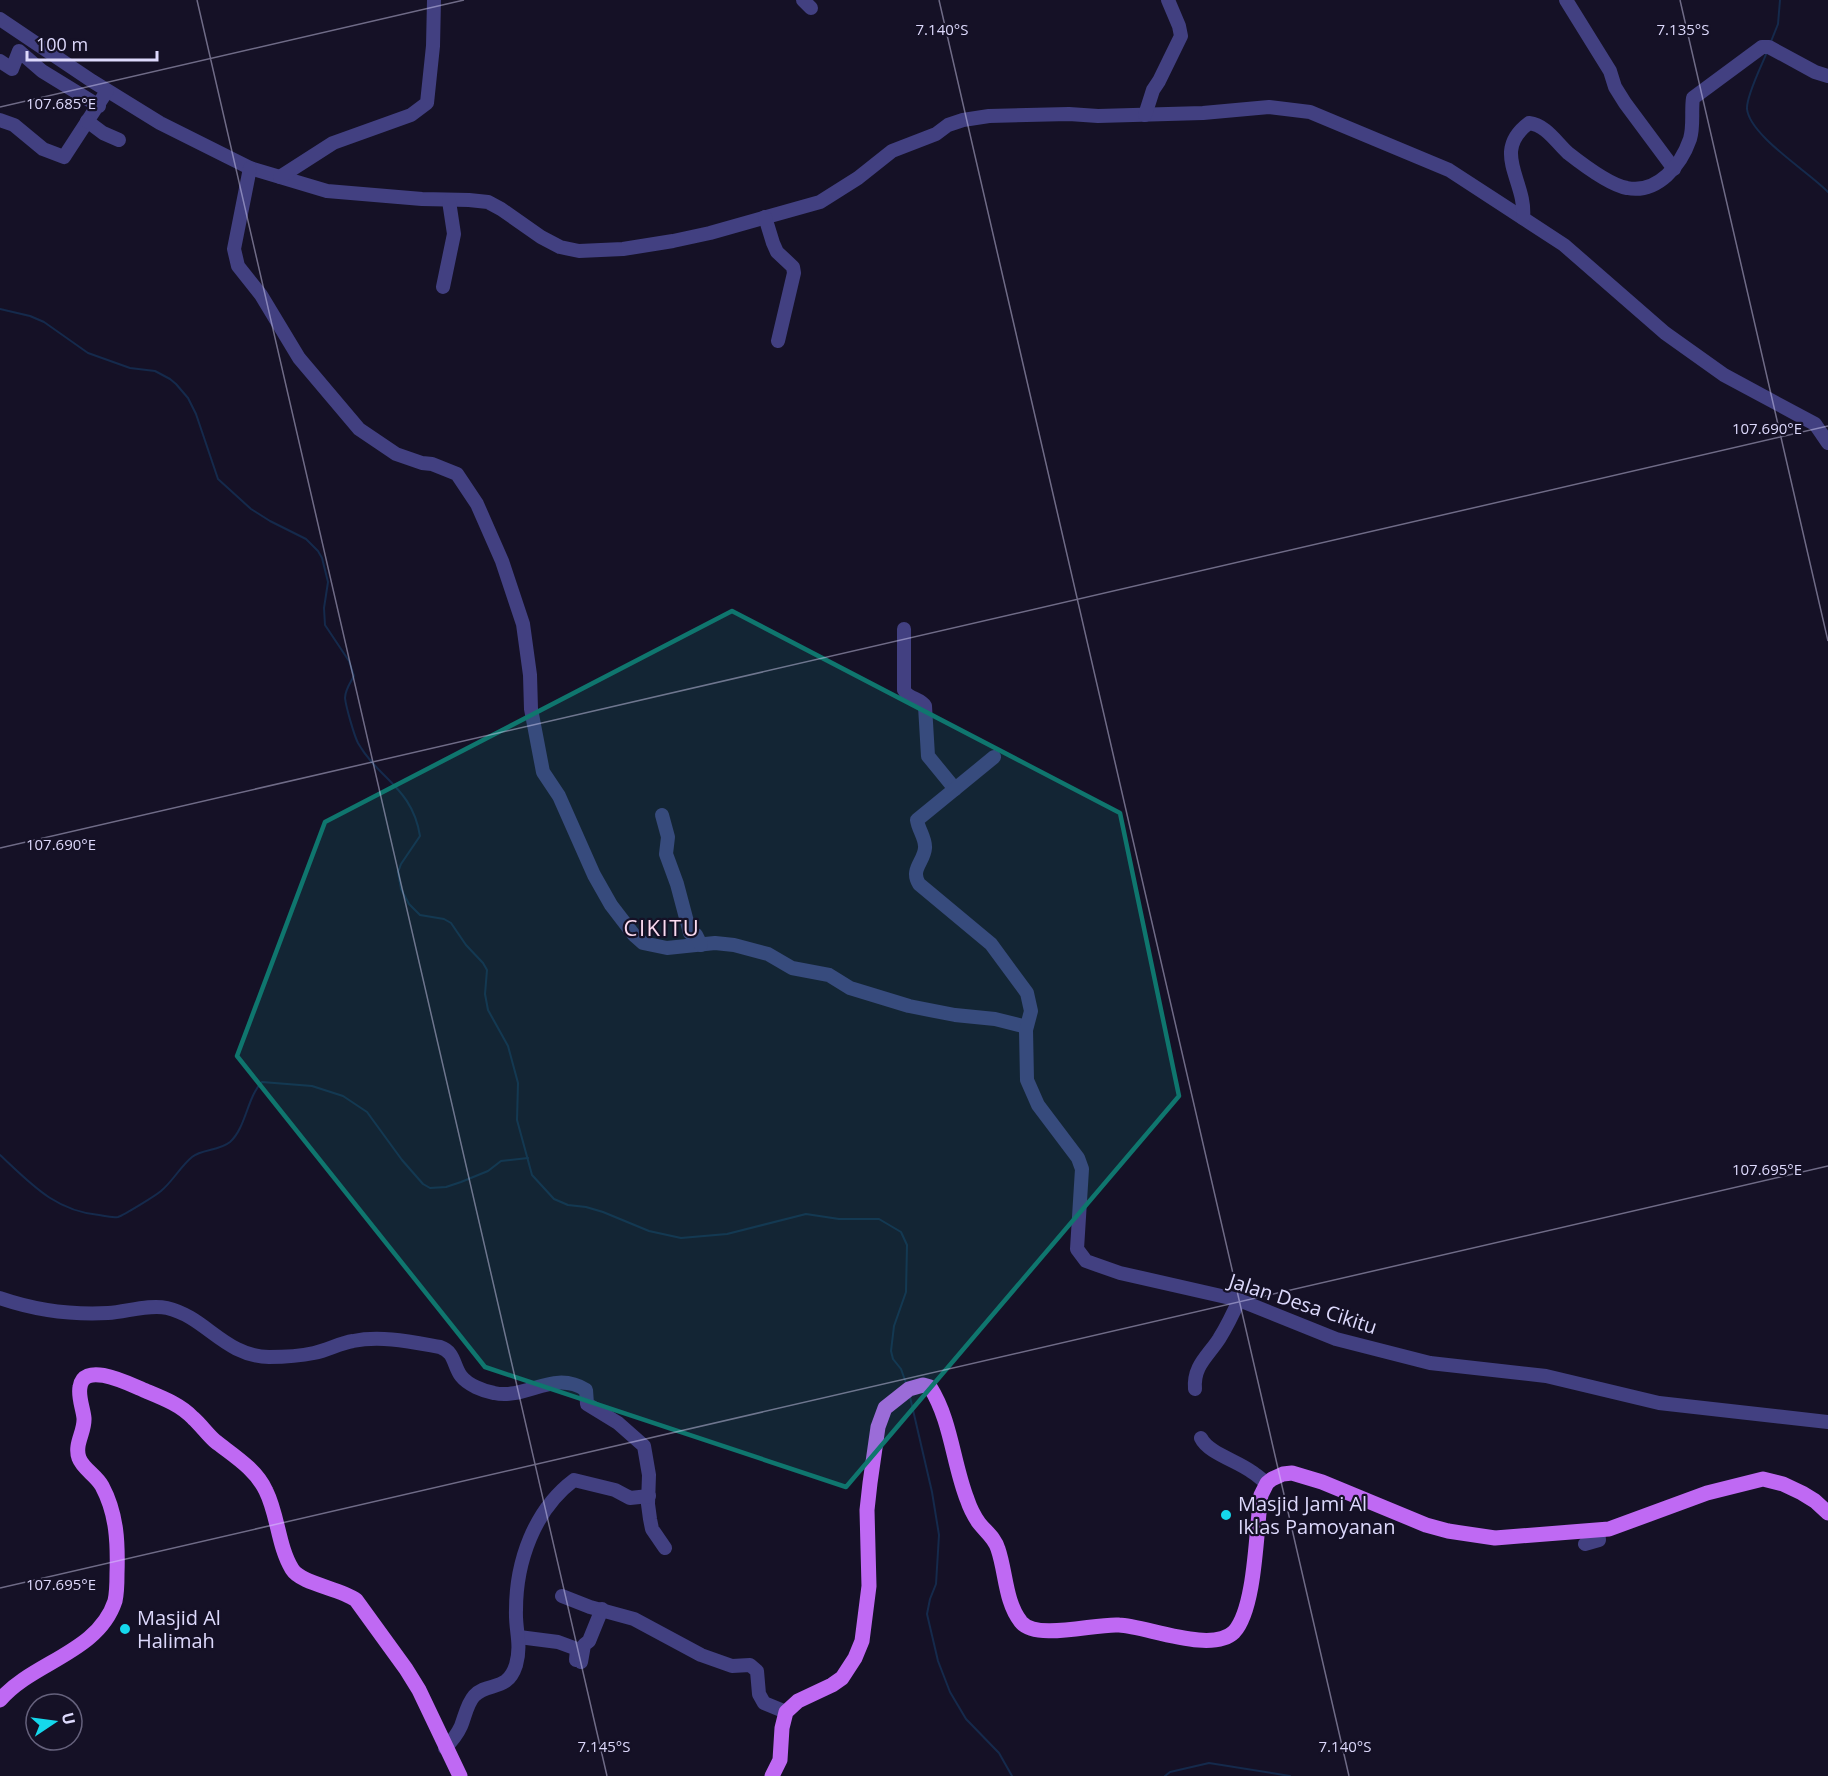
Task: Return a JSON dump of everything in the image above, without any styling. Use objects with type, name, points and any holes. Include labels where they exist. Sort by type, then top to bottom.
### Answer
[{"type":"main road","points":[[0,1700],[13,1686],[85,1640],[101,1623],[115,1601],[118,1535],[114,1516],[102,1486],[79,1459],[77,1450],[84,1425],[79,1388],[86,1376],[98,1373],[159,1396],[183,1410],[192,1416],[213,1439],[257,1475],[272,1506],[292,1570],[304,1578],[348,1593],[356,1600],[406,1669],[460,1776]]},
{"type":"main road","points":[[772,1776],[780,1760],[783,1718],[786,1712],[798,1701],[842,1678],[855,1658],[862,1641],[869,1586],[867,1510],[878,1427],[885,1408],[900,1395],[922,1385],[930,1387],[938,1403],[966,1498],[974,1515],[996,1544],[1014,1608],[1022,1622],[1030,1628],[1073,1629],[1119,1624],[1190,1639],[1206,1640],[1220,1638],[1233,1632],[1242,1619],[1250,1590],[1261,1495],[1267,1483],[1283,1474],[1300,1475],[1322,1482],[1426,1525],[1482,1537],[1516,1538],[1598,1531],[1623,1526],[1662,1509],[1733,1485],[1763,1479],[1783,1484],[1802,1493],[1828,1513]]},
{"type":"street","points":[[280,177],[333,143],[411,115],[427,103],[433,46],[434,0]]},
{"type":"street","points":[[1145,115],[1153,90],[1181,36],[1168,0]]},
{"type":"street","points":[[1566,0],[1610,71],[1615,87],[1624,103],[1674,169]]},
{"type":"street","points":[[0,19],[107,91],[160,123],[250,168],[327,191],[488,202],[541,237],[560,247],[579,251],[623,249],[665,243],[710,233],[820,202],[858,178],[892,151],[936,134],[948,125],[963,120],[989,116],[1203,113],[1269,107],[1310,112],[1449,170],[1564,244],[1665,333],[1724,375],[1815,424],[1828,443]]},
{"type":"street","points":[[1523,218],[1524,205],[1521,189],[1514,175],[1512,145],[1519,130],[1529,123],[1538,124],[1570,154],[1616,185],[1629,189],[1650,186],[1663,180],[1674,169],[1685,151],[1691,136],[1693,98],[1762,47],[1769,47],[1815,72],[1828,76]]},
{"type":"street","points":[[0,61],[12,69],[19,51],[42,71],[99,106]]},
{"type":"street","points":[[0,120],[14,125],[43,149],[64,157],[107,91]]},
{"type":"street","points":[[87,121],[103,133],[119,140]]},
{"type":"street","points":[[250,168],[234,249],[238,266],[261,296],[299,358],[358,429],[396,454],[457,474],[469,492],[502,561],[523,624],[530,675],[531,709],[543,772],[559,796],[594,875],[622,921],[634,935],[644,943],[668,948],[715,943],[734,945],[768,954],[792,968],[829,975],[850,988],[878,997],[956,1015],[995,1019],[1023,1026],[1026,1030]]},
{"type":"street","points":[[443,287],[454,234],[449,201]]},
{"type":"street","points":[[765,217],[772,243],[777,252],[794,267],[778,340]]},
{"type":"street","points":[[904,629],[904,690],[908,696],[926,706],[928,756],[955,789]]},
{"type":"street","points":[[994,758],[917,820],[925,847],[916,868],[916,877],[919,884],[991,944],[1027,993],[1031,1011],[1026,1030]]},
{"type":"street","points":[[662,815],[668,837],[666,854],[677,884],[690,933],[696,935],[701,945]]},
{"type":"street","name":"Jalan Desa Cikitu","points":[[1026,1030],[1026,1068],[1031,1092],[1038,1105],[1078,1158],[1082,1169],[1077,1241],[1080,1255],[1086,1261],[1120,1273],[1239,1300],[1336,1339],[1430,1363],[1546,1376],[1659,1403],[1828,1422]]},
{"type":"street","points":[[0,1298],[60,1312],[105,1313],[168,1308],[195,1322],[237,1351],[267,1357],[315,1353],[365,1339],[440,1347],[452,1355],[460,1375],[467,1381],[496,1394],[559,1382],[578,1385],[586,1390],[587,1404],[618,1424],[644,1446],[649,1475],[648,1504],[652,1529],[665,1548]]},
{"type":"street","points":[[1195,1389],[1196,1373],[1201,1361],[1229,1323],[1239,1300]]},
{"type":"street","points":[[1200,1438],[1210,1448],[1251,1471],[1267,1483]]},
{"type":"street","points":[[445,1748],[455,1737],[469,1703],[476,1694],[504,1683],[513,1672],[519,1648],[516,1593],[520,1571],[527,1544],[542,1515],[564,1488],[574,1480],[586,1481],[615,1490],[630,1498],[649,1496]]},
{"type":"street","points":[[1585,1544],[1599,1540],[1598,1531]]},
{"type":"street","points":[[562,1596],[634,1619],[701,1655],[732,1666],[746,1664],[754,1667],[759,1694],[764,1703],[786,1712]]},
{"type":"street","points":[[578,1637],[602,1609]]},
{"type":"street","points":[[519,1637],[558,1642],[578,1637],[589,1641],[584,1645],[578,1661]]},
{"type":"highlighted area","points":[[732,611],[1120,813],[1179,1096],[846,1487],[485,1367],[237,1056],[325,822]]},
{"type":"waterway","points":[[1770,44],[1778,24],[1780,0]]},
{"type":"waterway","points":[[1767,52],[1747,103],[1751,119],[1758,131],[1769,142],[1828,192]]},
{"type":"waterway","points":[[0,309],[44,322],[88,353],[130,368],[155,371],[170,379],[188,398],[196,414],[218,479],[251,509],[306,539],[318,551],[328,582],[324,608],[325,625],[349,661],[354,676],[345,698],[354,734],[366,756],[402,795],[416,819],[420,836],[398,872],[401,889],[409,904],[420,915],[444,919],[451,923],[487,970],[485,994],[488,1010],[508,1046],[518,1083],[517,1120],[532,1175],[554,1199],[568,1205],[586,1207],[649,1231],[681,1238],[727,1234],[806,1214],[839,1219],[879,1219],[901,1232],[907,1245],[906,1292],[894,1326],[891,1351],[906,1383]]},
{"type":"waterway","points":[[0,1155],[33,1186],[57,1202],[83,1212],[118,1217],[161,1191],[192,1157],[230,1142],[240,1129],[253,1096],[262,1082],[312,1086],[343,1096],[367,1112],[402,1160],[423,1184],[430,1188],[446,1187],[461,1182],[488,1171],[501,1161],[528,1158]]},
{"type":"waterway","points":[[910,1397],[932,1492],[939,1535],[936,1584],[927,1614],[938,1661],[950,1692],[966,1719],[999,1753],[1012,1776]]},
{"type":"waterway","points":[[1165,1776],[1170,1772],[1209,1763],[1290,1776]]},
{"type":"place","name":"Masjid Jami Al Iklas Pamoyanan","points":[[1226,1515]]},
{"type":"place","name":"Masjid Al Halimah","points":[[125,1629]]},
{"type":"district","name":"CIKITU","points":[[662,928]]}]
